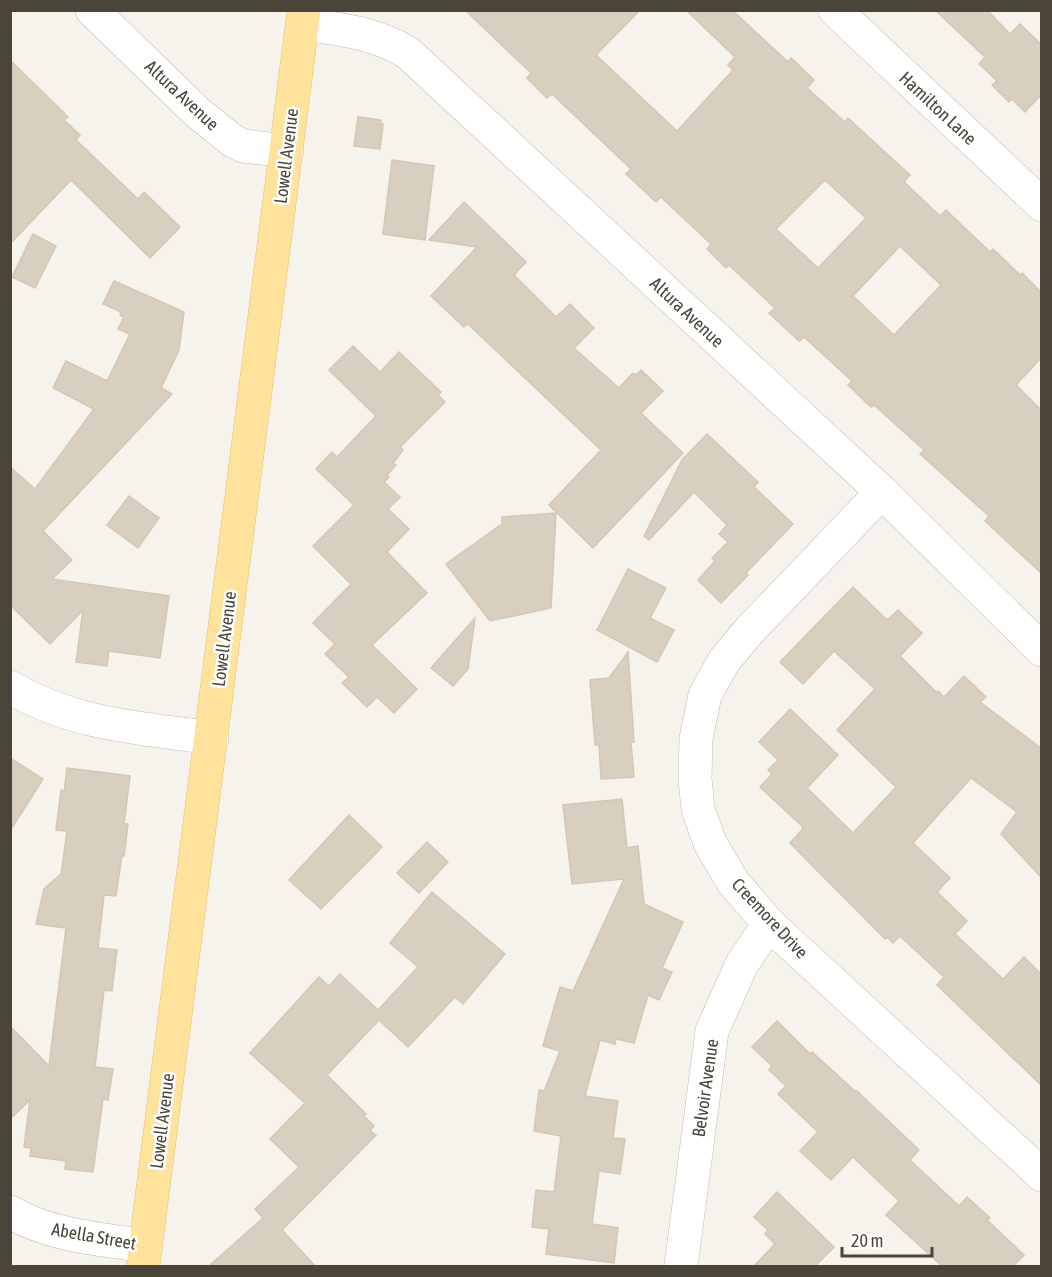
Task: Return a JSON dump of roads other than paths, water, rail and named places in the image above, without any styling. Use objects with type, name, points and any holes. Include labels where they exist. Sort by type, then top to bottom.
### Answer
[{"type":"main road","name":"Lowell Avenue","points":[[144,1256],[304,17]]},
{"type":"street","name":"Altura Avenue","points":[[92,10],[197,112],[233,141],[243,146],[286,151]]},
{"type":"street","name":"Hamilton Lane","points":[[835,10],[1041,206]]},
{"type":"street","name":"Altura Avenue","points":[[304,17],[377,37],[408,53],[882,492],[1041,650]]},
{"type":"street","name":"Creemore Drive","points":[[882,492],[724,661],[705,695],[696,739],[695,779],[698,809],[710,843],[733,882],[770,924],[1041,1175]]},
{"type":"street","points":[[10,687],[48,707],[79,718],[100,723],[212,738]]},
{"type":"street","name":"Belvoir Avenue","points":[[681,1266],[712,1031],[742,964],[770,924]]},
{"type":"street","name":"Abella Street","points":[[10,1212],[58,1231],[144,1256]]}]
